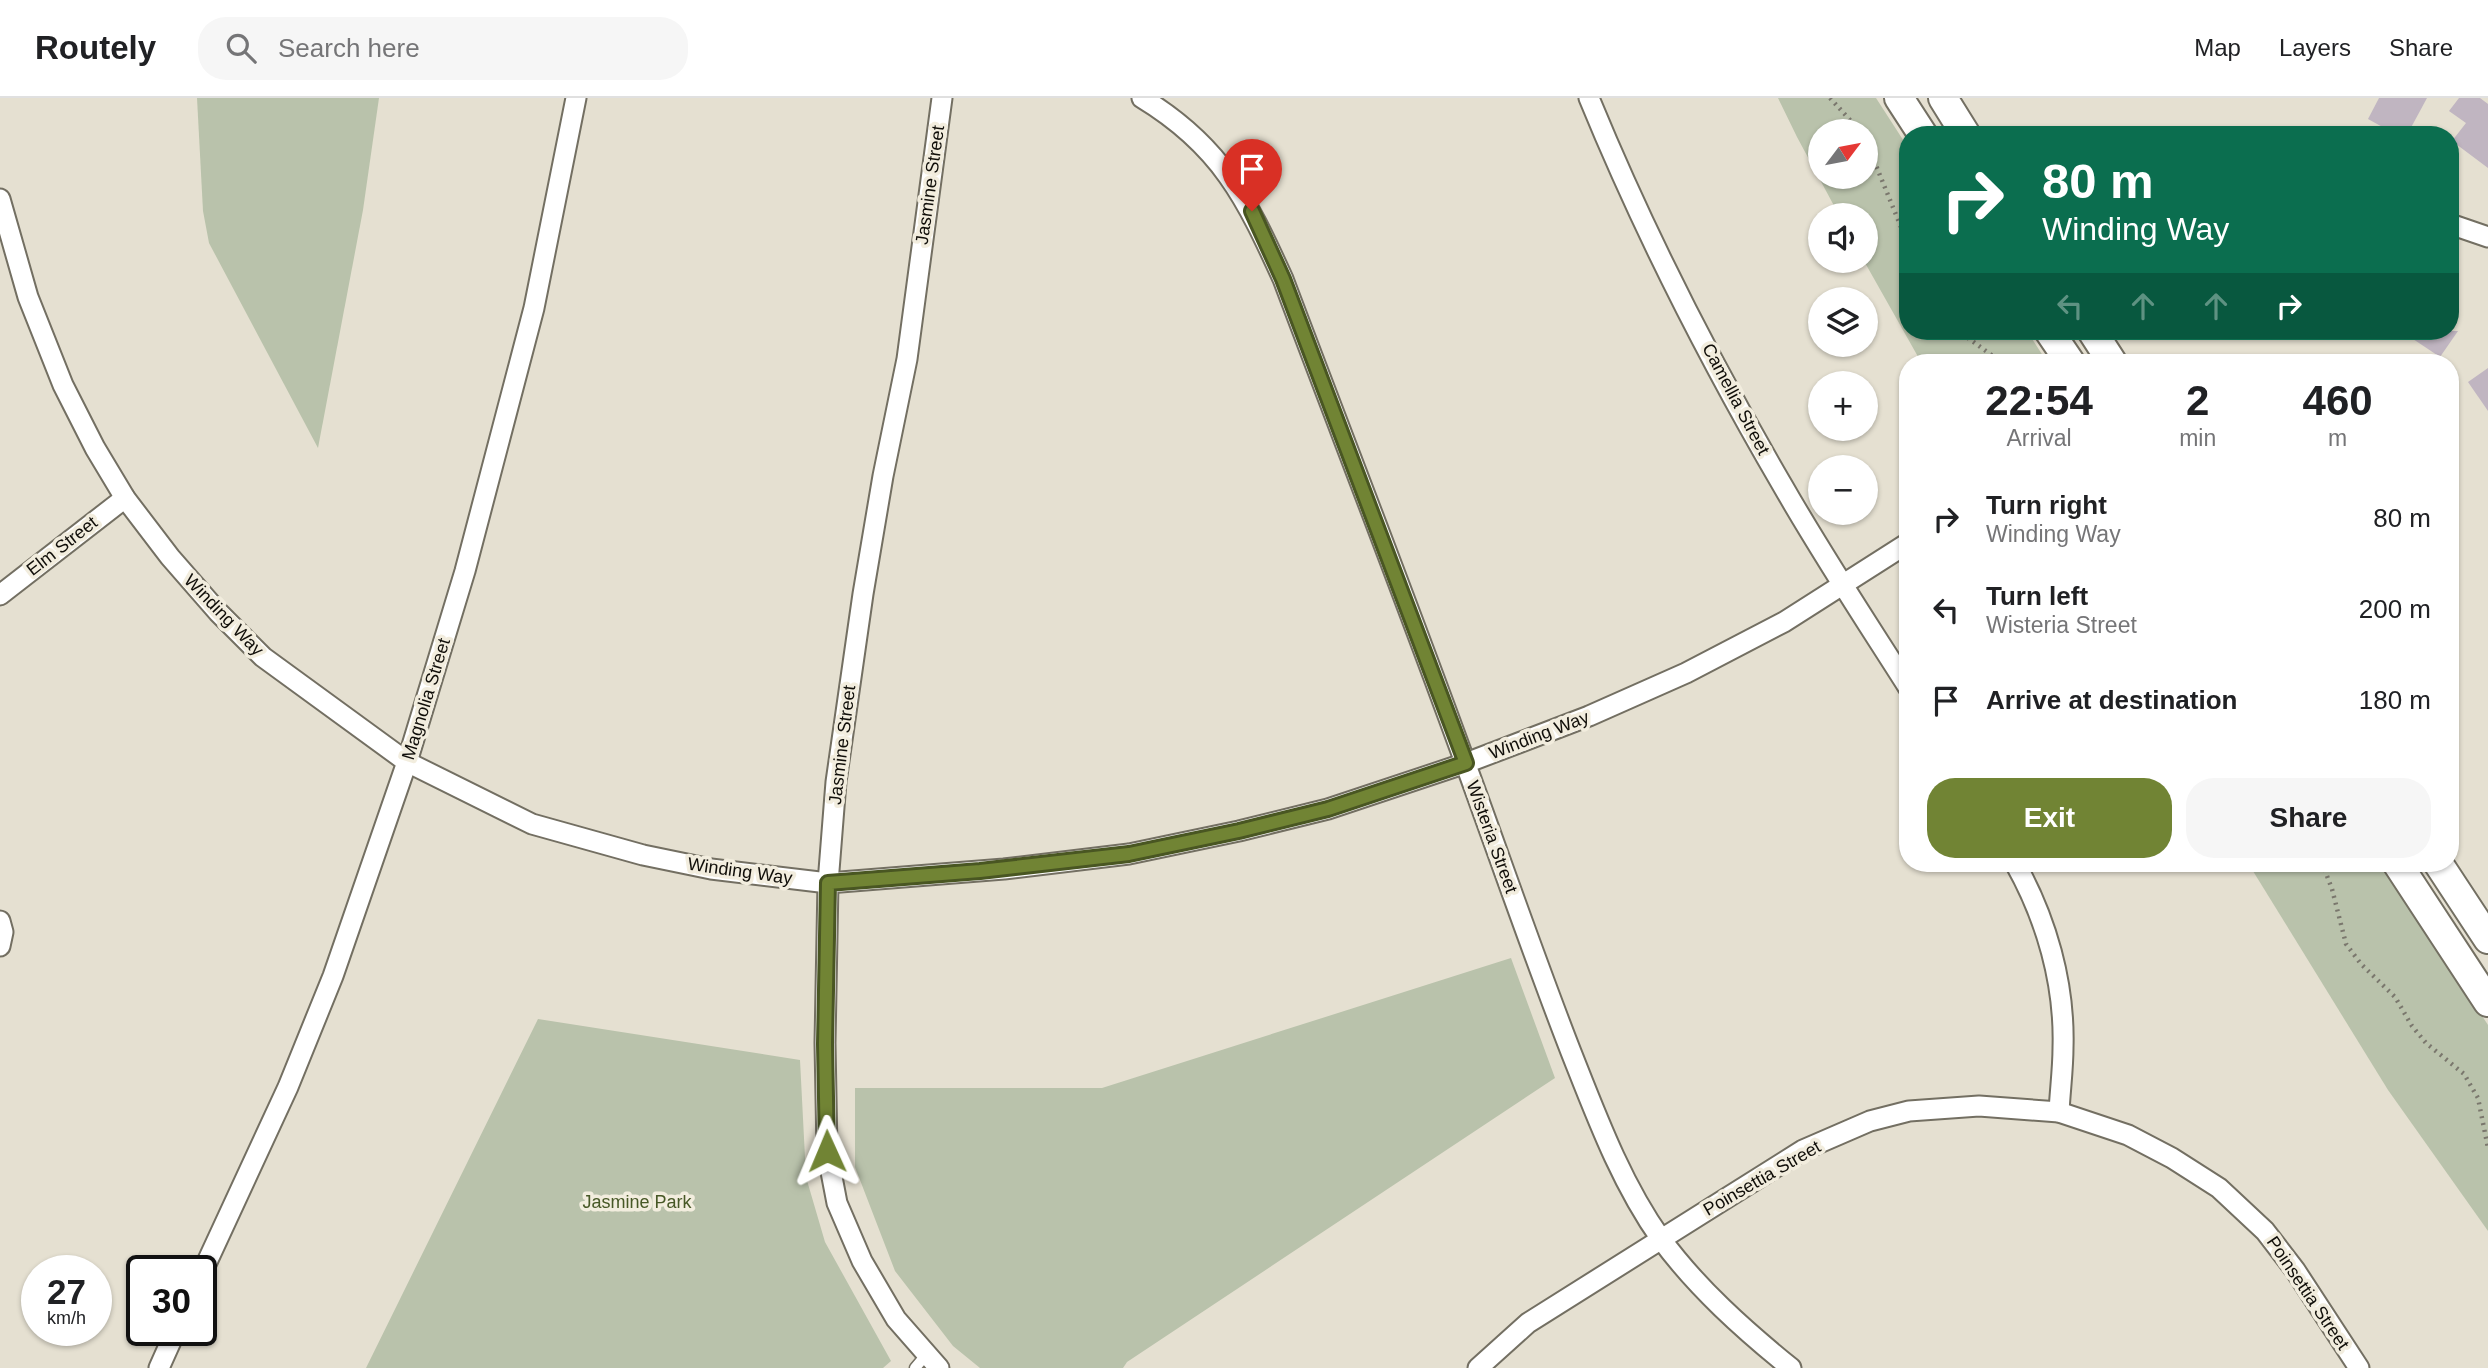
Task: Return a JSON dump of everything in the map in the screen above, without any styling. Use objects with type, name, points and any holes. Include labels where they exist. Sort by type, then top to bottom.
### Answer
[{"type":"main road","points":[[1899,98],[1917,126]]},
{"type":"main road","points":[[1943,98],[1960,126]]},
{"type":"main road","points":[[2403,872],[2488,1002]]},
{"type":"main road","points":[[2444,872],[2488,939]]},
{"type":"street","name":"Magnolia Street","points":[[210,1255],[288,1087],[333,976],[407,762],[465,571],[534,308],[576,98]]},
{"type":"street","name":"Jasmine Street","points":[[927,1363],[896,1319],[869,1273],[837,1203],[827,1151],[825,1044],[828,883],[836,782],[859,620],[906,359],[942,98]]},
{"type":"street","name":"Wisteria Street","points":[[1142,98],[1169,115],[1200,141],[1229,175],[1252,211],[1288,292],[1466,763],[1549,994],[1603,1132],[1629,1184],[1661,1238],[1703,1287],[1752,1336],[1791,1368]]},
{"type":"street","name":"Camellia Street","points":[[1589,98],[1619,171],[1701,336],[1784,488],[1899,673]]},
{"type":"street","name":"Winding Way","points":[[0,199],[28,297],[64,384],[95,448],[125,498],[170,557],[263,657],[407,762],[532,824],[697,867],[828,883],[1004,869],[1129,854],[1328,809],[1466,763],[1589,716],[1686,673],[1784,622],[1899,549]]},
{"type":"street","points":[[2459,227],[2488,237]]},
{"type":"street","name":"Elm Street","points":[[0,595],[125,498]]},
{"type":"street","points":[[2020,872],[2032,893],[2050,944],[2061,1009],[2064,1046],[2059,1112]]},
{"type":"street","points":[[0,921],[3,932],[0,946]]},
{"type":"street","name":"Poinsettia Street","points":[[1478,1368],[1528,1323],[1803,1150],[1870,1121],[1909,1111],[1979,1106],[2059,1112],[2128,1135],[2220,1188],[2265,1231],[2295,1270],[2359,1368]]},
{"type":"street","points":[[159,1368],[169,1346]]},
{"type":"path","points":[[1830,98],[1849,119]]},
{"type":"path","points":[[1878,171],[1899,222]]},
{"type":"path","points":[[1971,340],[1990,354]]},
{"type":"path","points":[[2326,872],[2333,889],[2346,944],[2361,964],[2395,997],[2412,1026],[2426,1043],[2464,1074],[2478,1098],[2488,1148]]},
{"type":"green space","points":[[197,98],[379,98],[363,210],[318,448],[209,243],[203,211]]},
{"type":"green space","points":[[1778,98],[1876,98],[1899,134],[1899,323],[1871,273],[1878,273],[1878,203],[1833,203],[1825,189],[1878,189],[1878,119],[1808,119],[1808,157]]},
{"type":"green space","points":[[1909,340],[2033,340],[2042,354],[1916,354]]},
{"type":"green space","points":[[2254,872],[2388,872],[2488,1025],[2488,1231],[2388,1090]]},
{"type":"green space","points":[[1511,958],[1555,1078],[1127,1362],[1123,1368],[980,1368],[953,1346],[895,1271],[855,1167],[855,1088],[1102,1088]]},
{"type":"green space","name":"Jasmine Park","points":[[538,1019],[800,1060],[806,1177],[825,1242],[891,1361],[883,1368],[366,1368]]},
{"type":"building","points":[[2379,98],[2427,98],[2412,126],[2381,126],[2368,119]]},
{"type":"building","points":[[2459,98],[2480,98],[2488,104],[2488,168],[2459,146],[2459,132],[2466,123],[2449,111]]},
{"type":"building","points":[[2414,340],[2452,340],[2442,354],[2436,354]]},
{"type":"building","points":[[2488,368],[2488,411],[2468,382]]},
{"type":"route","points":[[827,1151],[825,1044],[828,883],[888,880],[1129,854],[1328,809],[1466,763],[1283,279],[1252,211]]}]
